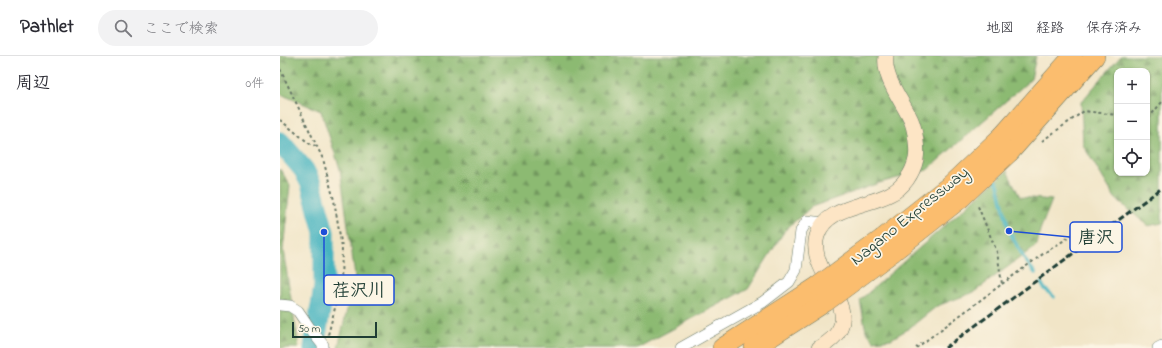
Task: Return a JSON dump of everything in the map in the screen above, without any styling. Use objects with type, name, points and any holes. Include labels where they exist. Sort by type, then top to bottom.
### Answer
[{"type":"highway","name":"Nagano Expressway","points":[[754,348],[888,245],[962,195],[1006,143],[1073,56]]},
{"type":"highway","name":"Nagano Expressway","points":[[1006,143],[1095,56]]},
{"type":"highway","name":"Nagano Expressway","points":[[722,348],[823,294]]},
{"type":"main road","points":[[819,348],[829,342],[837,334],[841,324],[842,313],[840,303],[817,261],[815,249],[822,223],[841,212],[891,194],[904,183],[912,173],[916,158],[916,142],[912,121],[886,73],[886,56]]},
{"type":"street","points":[[681,348],[763,302],[789,282],[796,270],[801,231],[807,221],[822,223]]},
{"type":"street","points":[[280,305],[290,306],[298,311],[322,345]]},
{"type":"street","points":[[1158,348],[1162,346]]},
{"type":"path","points":[[280,69],[323,160],[331,188],[342,248],[341,285],[330,330],[322,345]]},
{"type":"path","points":[[1150,115],[1162,102]]},
{"type":"path","points":[[1038,144],[1084,111],[1114,115]]},
{"type":"path","points":[[280,120],[310,144],[316,146]]},
{"type":"path","points":[[962,195],[997,252],[1002,284]]},
{"type":"path","points":[[916,348],[1047,250],[1084,228]]},
{"type":"green space","points":[[280,56],[1036,56],[1031,79],[927,170],[879,183],[811,207],[785,230],[748,289],[637,348],[338,348],[355,276],[340,169],[321,111],[280,94]]},
{"type":"green space","points":[[1121,56],[1162,56],[1162,223],[1148,226],[1115,198],[1083,145],[1081,102]]},
{"type":"green space","points":[[280,169],[290,185],[283,250],[299,348],[280,348]]},
{"type":"green space","points":[[1007,171],[1020,197],[1052,200],[1040,230],[1037,245],[974,292],[937,306],[908,329],[891,339],[874,341],[866,331],[860,300]]},
{"type":"waterway","points":[[280,142],[304,170],[311,184],[324,232],[324,287],[314,348]]},
{"type":"waterway","points":[[995,180],[998,184],[1009,231],[1025,260],[1035,273]]},
{"type":"waterway","points":[[1041,283],[1044,288],[1054,297]]},
{"type":"railway","points":[[945,348],[1162,188]]},
{"type":"place","name":"唐沢","points":[[1009,231]]},
{"type":"place","name":"荏沢川","points":[[324,232]]}]
